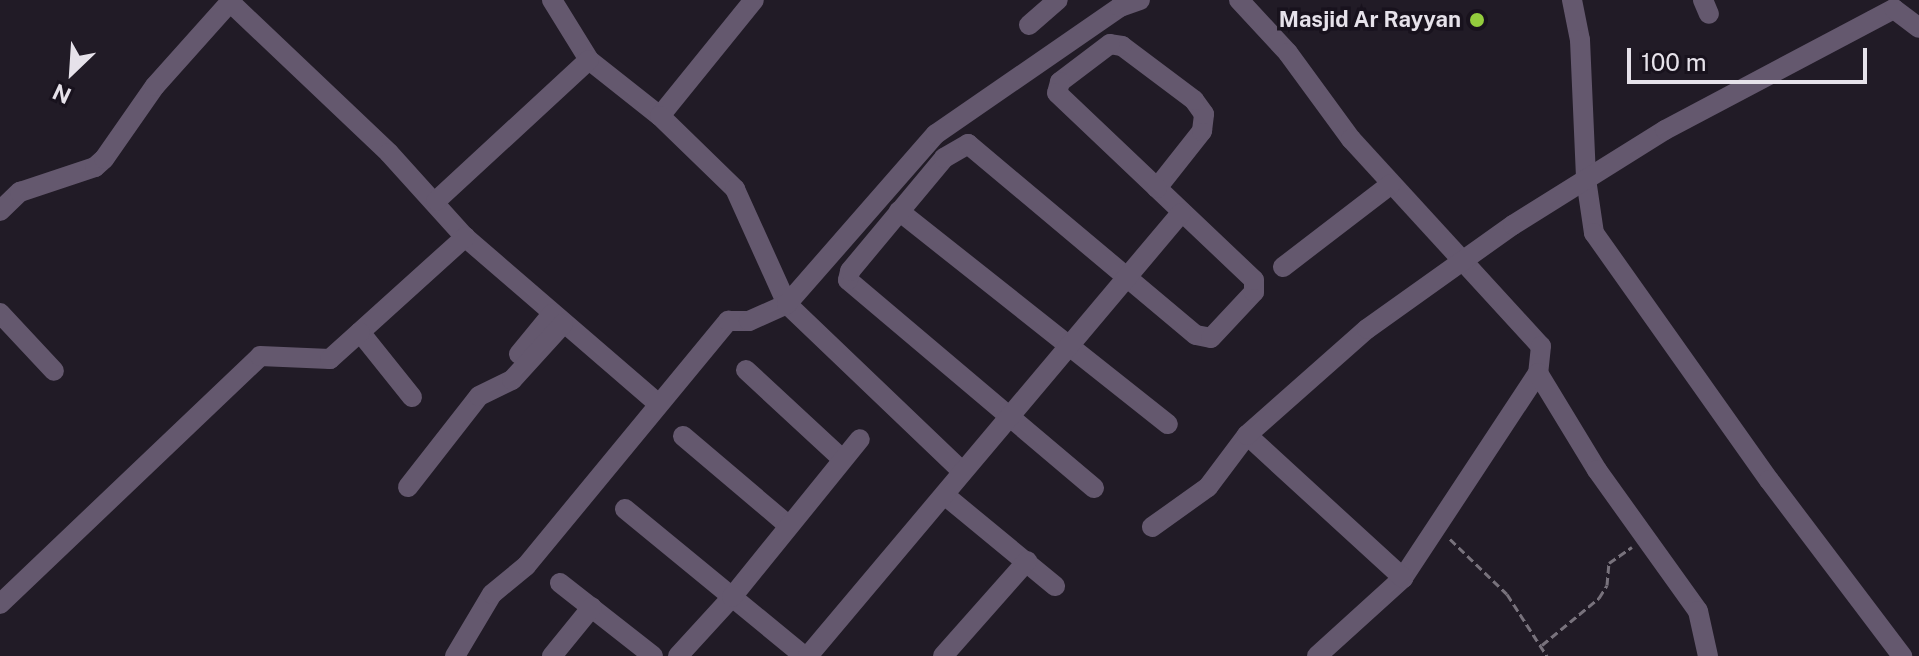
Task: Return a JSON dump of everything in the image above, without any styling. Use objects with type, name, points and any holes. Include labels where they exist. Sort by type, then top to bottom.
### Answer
[{"type":"street","points":[[552,0],[589,60],[660,116],[735,189],[787,304],[962,471]]},
{"type":"street","points":[[660,116],[754,0]]},
{"type":"street","points":[[1029,25],[1058,0]]},
{"type":"street","points":[[455,656],[492,594],[526,566],[656,402],[728,321],[749,321],[787,304],[936,134],[1120,7],[1140,0]]},
{"type":"street","points":[[1239,0],[1391,184],[1541,346],[1538,373],[1403,578],[1317,656]]},
{"type":"street","points":[[1572,0],[1580,40],[1586,179],[1594,233],[1769,480],[1902,656]]},
{"type":"street","points":[[0,211],[20,192],[95,167],[104,159],[155,86],[231,1],[436,201],[465,237],[656,402]]},
{"type":"street","points":[[1152,527],[1208,487],[1247,435],[1367,329],[1586,179],[1665,130],[1894,9],[1919,28]]},
{"type":"street","points":[[1094,488],[1006,418],[848,280],[859,256],[944,158],[968,144],[1127,278],[1203,338],[1211,338],[1254,292],[1254,280],[1181,213],[1057,93],[1060,82],[1110,44],[1134,55],[1194,100],[1204,114],[1202,131],[1157,188]]},
{"type":"street","points":[[436,201],[589,60]]},
{"type":"street","points":[[1283,267],[1391,184]]},
{"type":"street","points":[[899,211],[1168,424]]},
{"type":"street","points":[[625,509],[806,656],[947,497],[962,471],[1181,213]]},
{"type":"street","points":[[0,604],[260,356],[330,359],[465,237]]},
{"type":"street","points":[[0,313],[54,371]]},
{"type":"street","points":[[508,367],[558,319]]},
{"type":"street","points":[[408,487],[479,396],[512,380],[558,319]]},
{"type":"street","points":[[360,332],[412,397]]},
{"type":"street","points":[[746,370],[842,459]]},
{"type":"street","points":[[1538,373],[1597,470],[1650,538],[1698,611],[1708,656]]},
{"type":"street","points":[[1247,435],[1403,578]]},
{"type":"street","points":[[683,436],[788,525]]},
{"type":"street","points":[[678,656],[732,597],[860,439]]},
{"type":"street","points":[[947,497],[1055,586]]},
{"type":"street","points":[[943,656],[1027,561]]},
{"type":"street","points":[[560,583],[653,656]]},
{"type":"street","points":[[552,656],[592,607]]},
{"type":"path","points":[[1438,529],[1491,577],[1547,656]]},
{"type":"path","points":[[1542,645],[1599,598],[1607,585],[1609,563],[1650,538]]},
{"type":"place","name":"Masjid Ar Rayyan","points":[[1477,20]]}]
